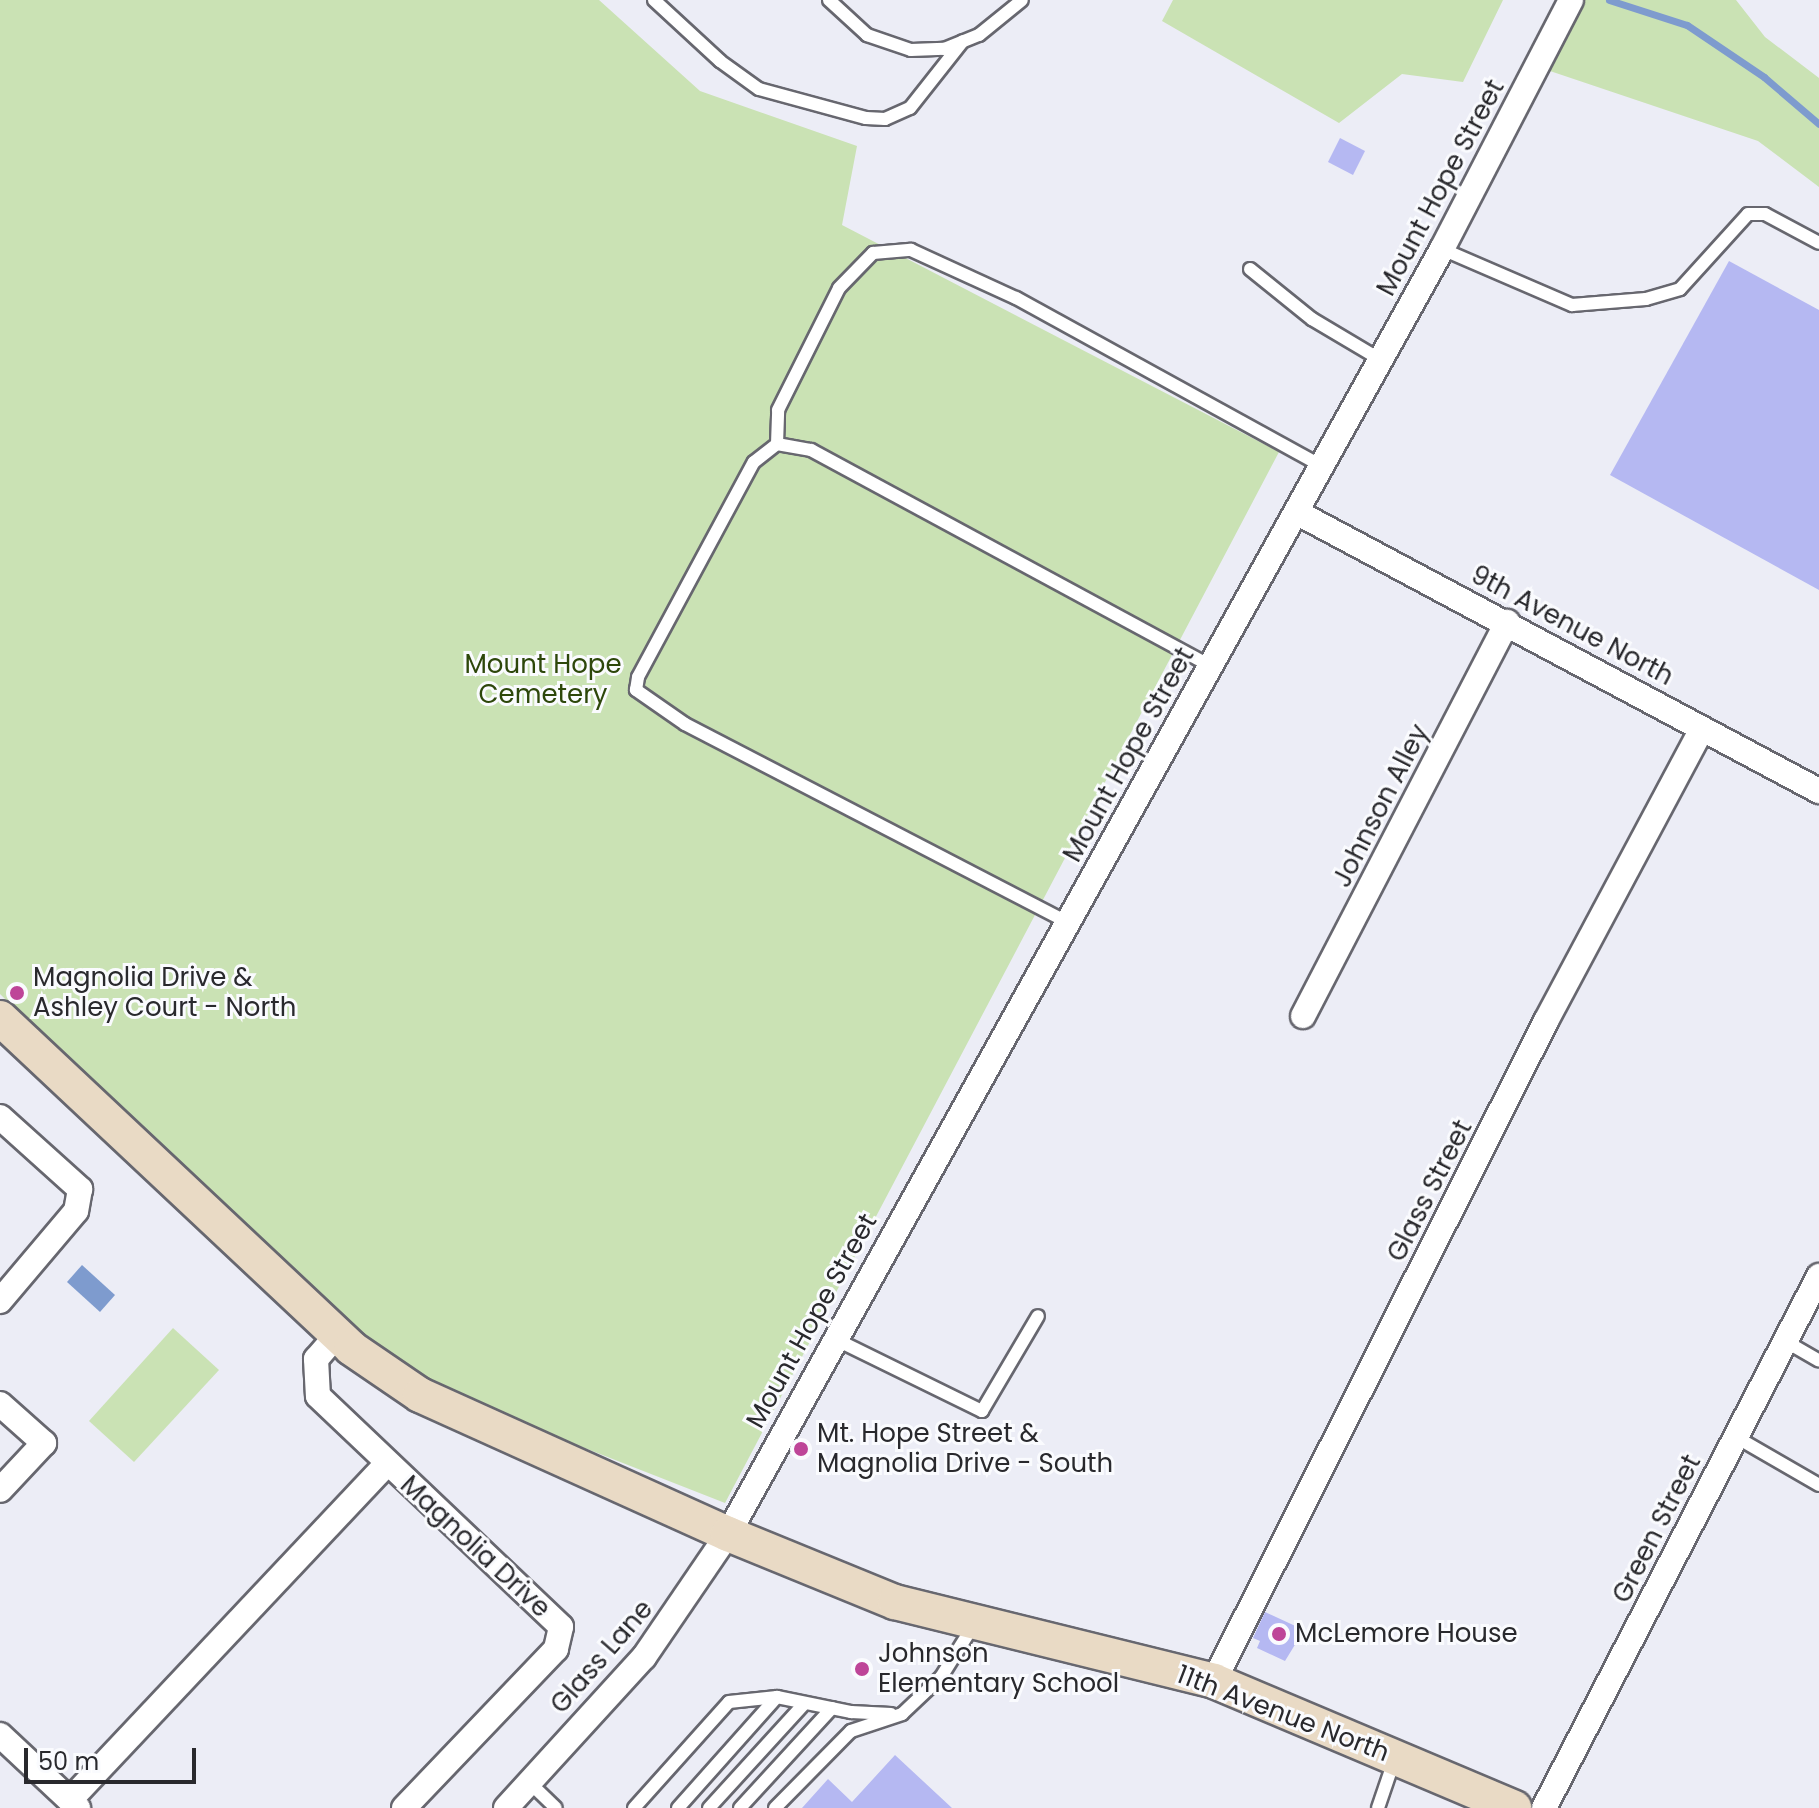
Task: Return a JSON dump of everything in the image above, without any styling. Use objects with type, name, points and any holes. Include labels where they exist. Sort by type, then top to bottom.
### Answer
[{"type":"street","name":"Mount Hope Street","points":[[728,1534],[833,1338],[1442,249],[1571,0]]},
{"type":"street","name":"9th Avenue North","points":[[1296,512],[1819,791]]},
{"type":"street","name":"Johnson Alley","points":[[1303,1016],[1507,622]]},
{"type":"street","name":"Glass Street","points":[[1214,1681],[1546,1021],[1702,729]]},
{"type":"street","points":[[0,1018],[337,1335],[420,1395],[728,1534]]},
{"type":"street","points":[[0,1117],[80,1189],[76,1211],[0,1301]]},
{"type":"street","name":"Green Street","points":[[1544,1808],[1819,1276]]},
{"type":"street","name":"Magnolia Drive","points":[[337,1335],[316,1359],[318,1396],[386,1465],[561,1627],[556,1649],[404,1808]]},
{"type":"street","points":[[0,1404],[44,1443],[0,1490]]},
{"type":"street","name":"Magnolia Drive","points":[[0,1735],[74,1804],[386,1465]]},
{"type":"street","name":"11th Avenue North","points":[[728,1534],[895,1602],[1214,1681],[1514,1808]]},
{"type":"street","name":"Glass Lane","points":[[506,1808],[644,1657],[687,1601],[728,1534]]},
{"type":"lane","points":[[654,0],[720,61],[759,89],[866,118],[885,119],[910,108],[963,41]]},
{"type":"lane","points":[[829,0],[867,35],[911,50],[944,49],[963,41],[1022,0]]},
{"type":"lane","points":[[1442,249],[1572,305],[1646,299],[1680,289],[1748,214],[1765,214],[1819,243]]},
{"type":"lane","points":[[777,444],[778,410],[839,288],[873,253],[911,250],[1016,298],[1322,466]]},
{"type":"lane","points":[[1250,269],[1312,319],[1381,360]]},
{"type":"lane","points":[[1067,922],[685,724],[636,690],[638,677],[754,462],[777,444],[811,450],[1210,666]]},
{"type":"lane","points":[[833,1338],[982,1411],[1038,1316]]},
{"type":"lane","points":[[1785,1341],[1819,1361]]},
{"type":"lane","points":[[1736,1437],[1819,1485]]},
{"type":"lane","points":[[775,1808],[851,1731],[902,1714],[941,1677],[976,1621]]},
{"type":"lane","points":[[634,1808],[729,1702],[777,1697],[832,1708],[902,1714]]},
{"type":"lane","points":[[678,1808],[777,1697]]},
{"type":"lane","points":[[709,1808],[805,1703]]},
{"type":"lane","points":[[740,1808],[832,1708]]},
{"type":"lane","points":[[1378,1808],[1395,1758]]},
{"type":"lane","points":[[529,1782],[556,1808]]},
{"type":"green space","name":"Mount Hope Cemetery","points":[[0,0],[599,0],[700,91],[857,146],[842,225],[1279,452],[725,1503],[380,1368],[0,994]]},
{"type":"green space","points":[[1173,0],[1503,0],[1463,82],[1402,74],[1339,123],[1162,21]]},
{"type":"green space","points":[[1585,0],[1736,0],[1765,37],[1819,78],[1819,187],[1758,141],[1547,70]]},
{"type":"green space","points":[[173,1328],[219,1370],[134,1462],[89,1421]]},
{"type":"water","points":[[82,1265],[115,1295],[100,1312],[67,1282]]},
{"type":"building","points":[[1340,138],[1365,151],[1353,175],[1328,162]]},
{"type":"building","points":[[1729,261],[1819,310],[1819,590],[1610,475]]},
{"type":"building","name":"McLemore House","points":[[1265,1612],[1304,1630],[1285,1661],[1257,1648],[1260,1641],[1253,1638]]},
{"type":"building","points":[[895,1755],[952,1808],[802,1808],[828,1779],[852,1802]]},
{"type":"waterway","points":[[1609,0],[1687,25],[1764,77],[1819,124]]},
{"type":"place","name":"Magnolia Drive & Ashley Court - North","points":[[17,993]]},
{"type":"place","name":"Mt. Hope Street & Magnolia Drive - South","points":[[801,1449]]},
{"type":"place","name":"McLemore House","points":[[1279,1634]]},
{"type":"place","name":"Johnson Elementary School","points":[[862,1669]]}]
